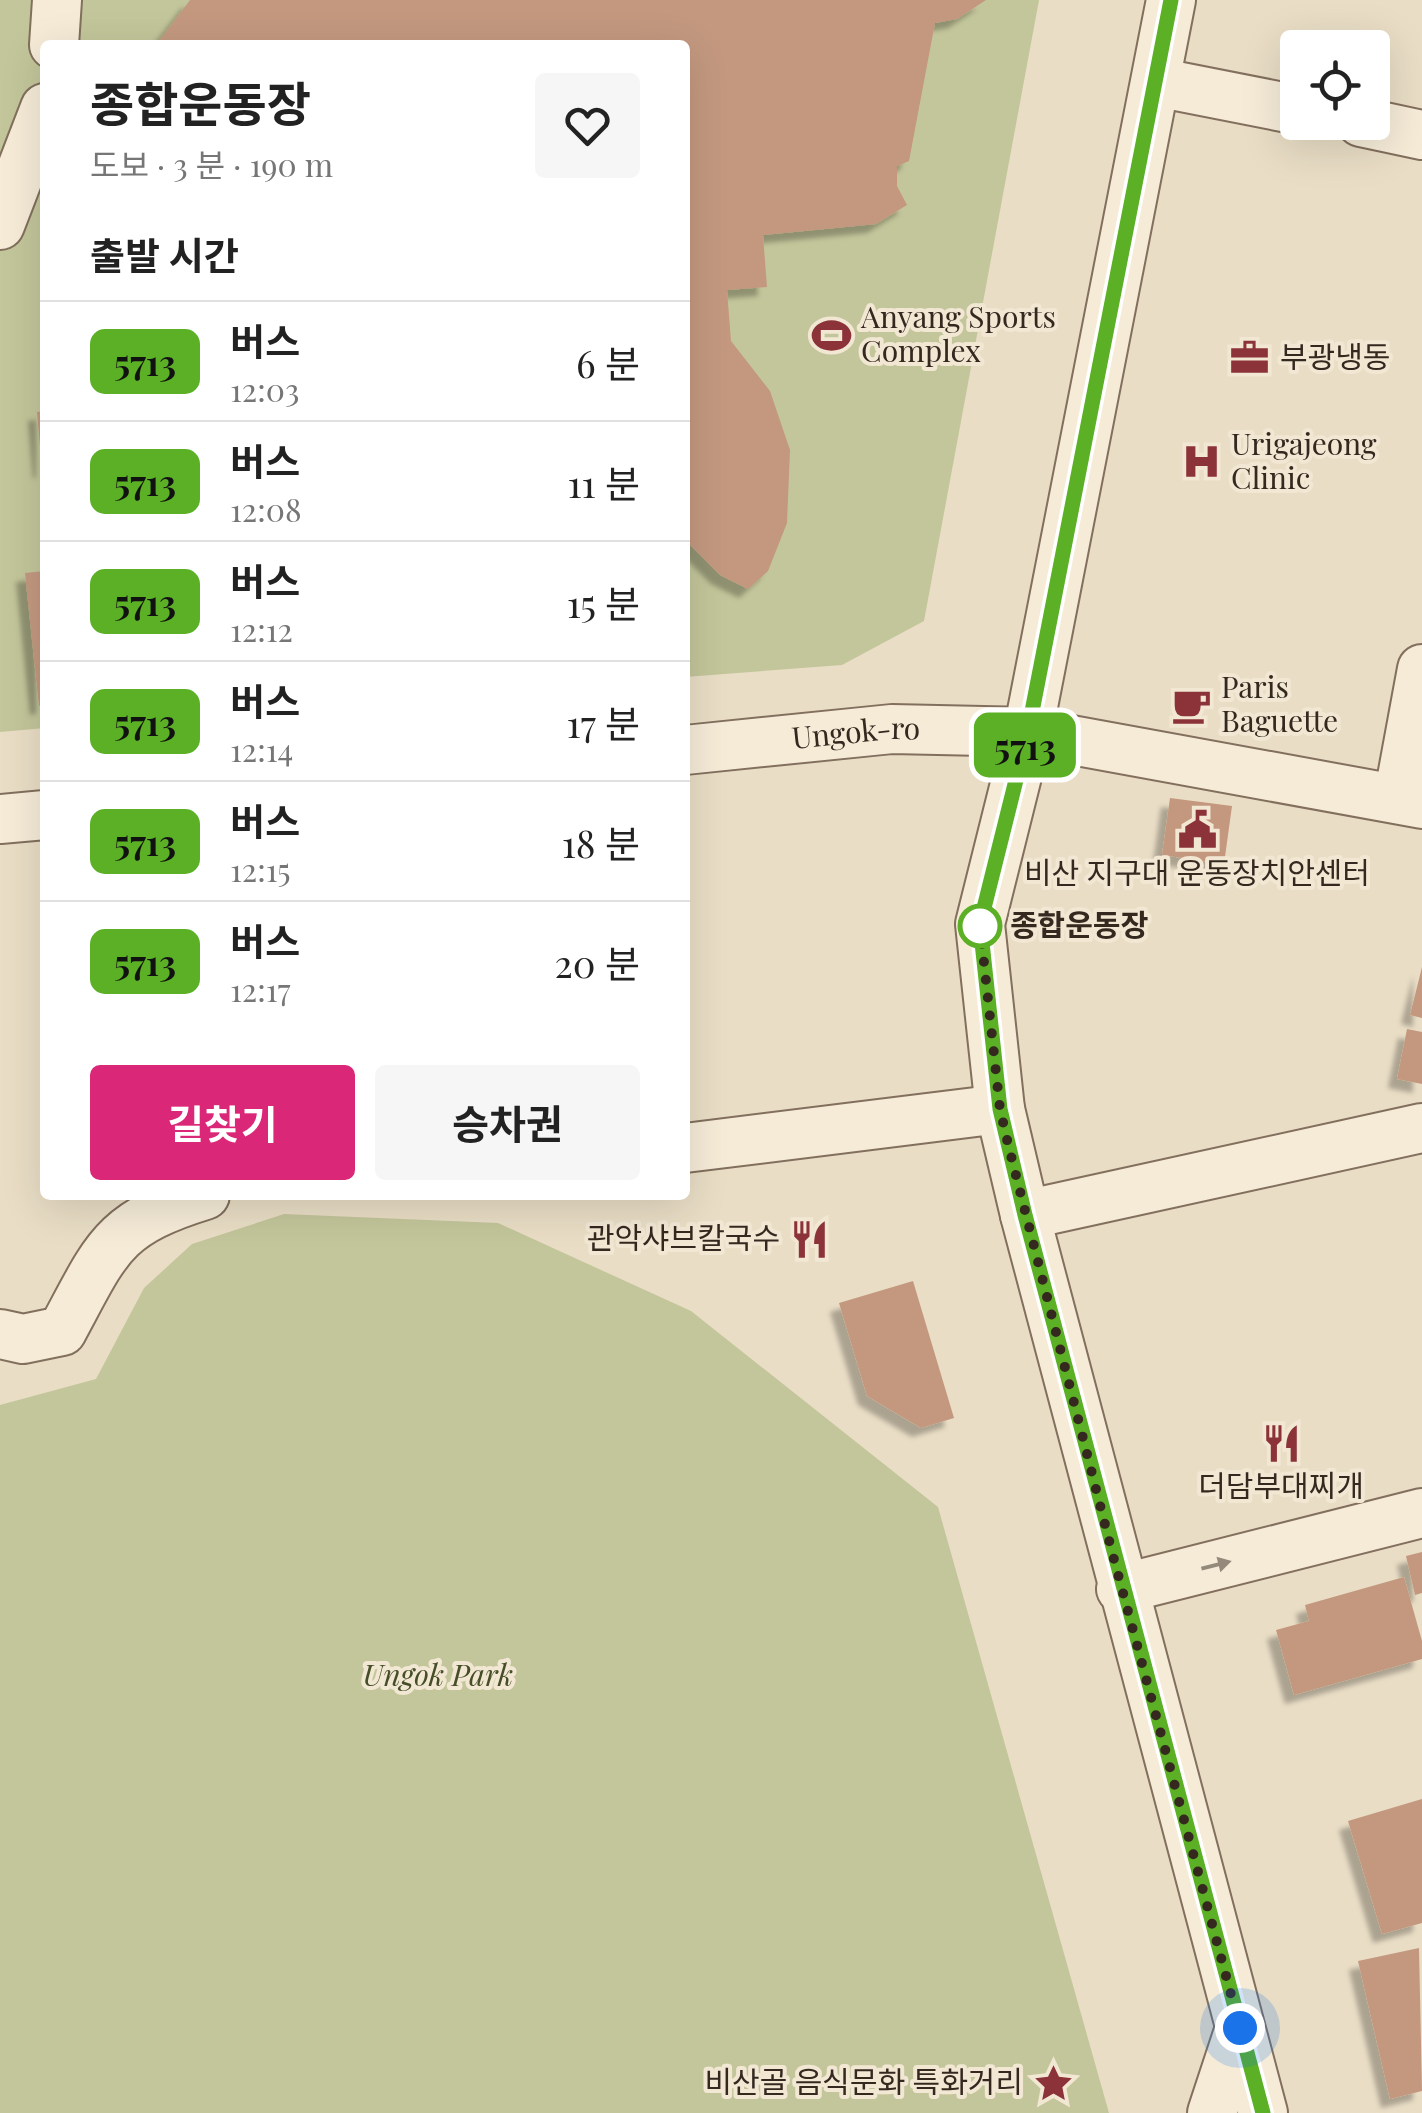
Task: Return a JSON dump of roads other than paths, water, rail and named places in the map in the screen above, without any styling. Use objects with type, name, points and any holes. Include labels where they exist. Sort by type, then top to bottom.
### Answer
[{"type":"street","points":[[54,40],[57,0]]},
{"type":"street","points":[[1172,0],[1028,732],[980,924],[1000,1109],[1025,1215],[1121,1589],[1263,2113]]},
{"type":"street","points":[[1156,82],[1280,106]]},
{"type":"street","points":[[0,225],[40,121]]},
{"type":"street","points":[[1390,128],[1422,134]]},
{"type":"street","points":[[1410,801],[1422,669]]},
{"type":"street","name":"Ungok-ro","points":[[690,749],[892,729],[1028,732],[1410,801]]},
{"type":"street","points":[[0,819],[40,815]]},
{"type":"street","points":[[690,1147],[1000,1109]]},
{"type":"street","points":[[1025,1215],[1422,1128]]},
{"type":"street","points":[[0,1334],[22,1339],[62,1331],[115,1238],[156,1210],[189,1200]]},
{"type":"street","points":[[1121,1589],[1422,1513]]},
{"type":"street","points":[[1212,2113],[1240,2028]]},
{"type":"place","name":"Anyang Sports Complex","points":[[831,335]]},
{"type":"place","name":"부광냉동","points":[[1250,358]]},
{"type":"place","name":"Urigajeong Clinic","points":[[1201,462]]},
{"type":"place","name":"Paris Baguette","points":[[1191,705]]},
{"type":"place","name":"비산 지구대 운동장치안센터","points":[[1197,830]]},
{"type":"place","name":"종합운동장","points":[[980,926]]},
{"type":"place","name":"관악샤브칼국수","points":[[810,1239]]},
{"type":"place","name":"더담부대찌개","points":[[1281,1443]]},
{"type":"place","name":"비산골 음식문화 특화거리","points":[[1053,2083]]},
{"type":"park label","name":"Ungok Park","points":[[438,1676]]}]
